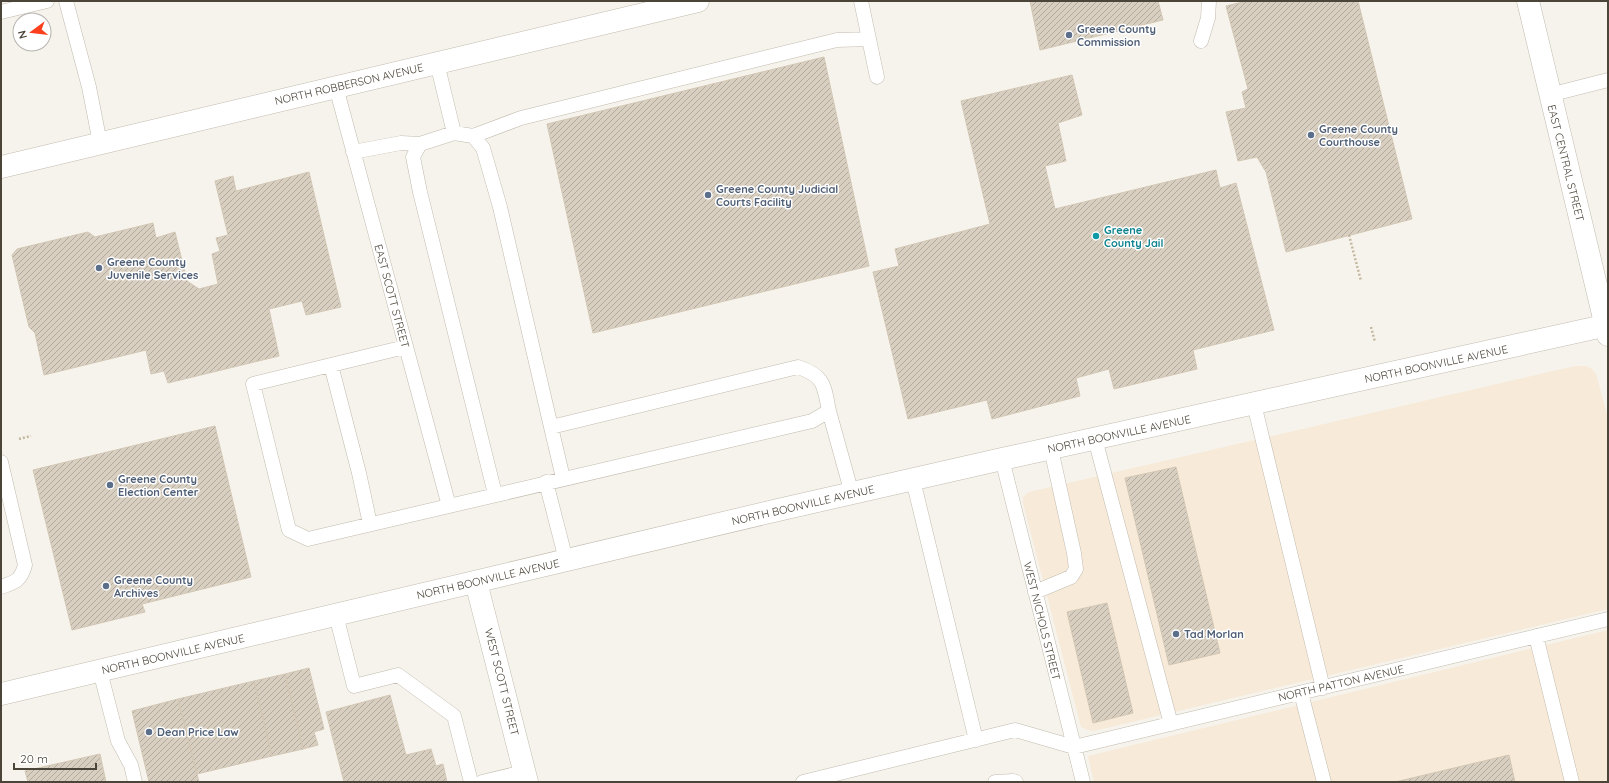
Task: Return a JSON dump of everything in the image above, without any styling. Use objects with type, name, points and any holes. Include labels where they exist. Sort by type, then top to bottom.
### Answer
[{"type":"street","name":"NORTH ROBBERSON AVENUE","points":[[1,167],[698,1]]},
{"type":"street","name":"EAST CENTRAL STREET","points":[[1528,1],[1549,94],[1607,328]]},
{"type":"street","name":"NORTH BOONVILLE AVENUE","points":[[1,694],[566,560],[1002,459],[1607,328]]},
{"type":"street","name":"WEST SCOTT STREET","points":[[476,582],[526,777]]},
{"type":"lane","points":[[1,12],[46,1]]},
{"type":"lane","points":[[66,1],[89,87],[100,143]]},
{"type":"lane","points":[[861,1],[877,77]]},
{"type":"lane","points":[[1201,41],[1208,18],[1209,1]]},
{"type":"lane","points":[[353,152],[401,143],[420,144],[454,133],[473,136],[521,118],[837,40],[869,39]]},
{"type":"lane","points":[[437,63],[454,133]]},
{"type":"lane","points":[[1549,94],[1608,80]]},
{"type":"lane","name":"EAST SCOTT STREET","points":[[336,87],[449,506]]},
{"type":"lane","points":[[473,136],[483,148],[500,207],[563,478]]},
{"type":"lane","points":[[420,144],[413,157],[420,192],[495,494]]},
{"type":"lane","points":[[405,347],[253,384],[289,530],[308,539],[563,478],[812,421],[829,411]]},
{"type":"lane","points":[[331,365],[359,474],[370,524]]},
{"type":"lane","points":[[551,427],[798,367],[811,371],[818,376],[824,388],[852,494]]},
{"type":"lane","points":[[1254,404],[1323,688]]},
{"type":"lane","points":[[1095,439],[1171,724]]},
{"type":"lane","points":[[1035,592],[1071,577],[1076,569],[1074,553],[1051,448]]},
{"type":"lane","name":"WEST NICHOLS STREET","points":[[1002,459],[1083,782]]},
{"type":"lane","points":[[1,462],[25,564],[22,576],[14,582],[1,587]]},
{"type":"lane","points":[[913,480],[955,659],[976,740]]},
{"type":"lane","points":[[546,482],[566,560]]},
{"type":"lane","points":[[336,615],[354,686],[398,675],[454,716],[471,782]]},
{"type":"lane","name":"NORTH PATTON AVENUE","points":[[1074,747],[1608,619]]},
{"type":"lane","points":[[1536,636],[1572,782]]},
{"type":"lane","points":[[100,671],[118,741],[131,765],[135,782]]},
{"type":"lane","points":[[1301,693],[1324,782]]},
{"type":"lane","points":[[803,782],[1016,730],[1074,747]]},
{"type":"lane","points":[[482,782],[526,777]]},
{"type":"lane","points":[[995,782],[1016,782]]},
{"type":"path","points":[[1349,235],[1360,281]]},
{"type":"path","points":[[1371,327],[1375,342]]},
{"type":"path","points":[[19,439],[31,436]]},
{"type":"shaded area","points":[[1575,366],[1586,366],[1592,369],[1596,374],[1608,418],[1608,609],[1094,731],[1081,727],[1023,503],[1023,497],[1029,492]]},
{"type":"shaded area","points":[[1608,630],[1608,782],[1094,782],[1088,756]]},
{"type":"building","name":"Greene County Commission","points":[[1030,1],[1158,1],[1163,20],[1040,50]]},
{"type":"building","name":"Greene County Courthouse","points":[[1247,1],[1358,1],[1412,219],[1286,252],[1266,172],[1257,157],[1238,161],[1226,112],[1246,108],[1242,92],[1248,89],[1226,6]]},
{"type":"building","name":"Greene County Judicial Courts Facility","points":[[824,57],[869,266],[593,333],[547,124]]},
{"type":"building","name":"Greene County Jail","points":[[1072,75],[1082,115],[1058,123],[1066,161],[1045,166],[1055,209],[1216,170],[1220,188],[1236,183],[1274,330],[1193,350],[1197,369],[1114,389],[1109,369],[1076,378],[1080,396],[992,419],[987,400],[908,419],[873,272],[899,266],[895,249],[990,224],[961,101]]},
{"type":"building","name":"Greene County Juvenile Services","points":[[309,172],[341,307],[306,315],[302,301],[269,309],[279,356],[168,383],[164,371],[151,374],[146,350],[44,375],[35,333],[29,327],[12,255],[17,249],[88,232],[95,237],[153,223],[156,238],[175,232],[187,281],[199,289],[218,284],[212,254],[220,251],[216,238],[228,235],[215,181],[233,176],[236,191]]},
{"type":"building","points":[[215,426],[251,577],[142,604],[145,612],[72,630],[33,470]]},
{"type":"building","points":[[1176,467],[1220,653],[1169,665],[1125,478]]},
{"type":"building","points":[[1107,603],[1133,713],[1093,723],[1067,612]]},
{"type":"building","points":[[309,668],[324,729],[314,732],[318,745],[303,749],[285,674]]},
{"type":"building","points":[[285,674],[303,749],[272,756],[254,681]]},
{"type":"building","points":[[254,681],[272,756],[197,774],[178,699]]},
{"type":"building","points":[[390,695],[406,755],[431,749],[436,766],[443,764],[447,782],[344,782],[326,712]]},
{"type":"building","points":[[178,699],[199,782],[149,782],[132,711]]},
{"type":"building","points":[[100,754],[106,782],[28,782],[25,771]]},
{"type":"building","points":[[1509,755],[1515,782],[1395,782]]},
{"type":"place","name":"Greene County Commission","points":[[1069,35]]},
{"type":"place","name":"Greene County Courthouse","points":[[1311,135]]},
{"type":"place","name":"Greene County Judicial Courts Facility","points":[[708,195]]},
{"type":"place","name":"Greene County Jail","points":[[1096,236]]},
{"type":"place","name":"Greene County Juvenile Services","points":[[99,268]]},
{"type":"place","name":"Greene County Election Center","points":[[110,485]]},
{"type":"place","name":"Greene County Archives","points":[[106,586]]},
{"type":"place","name":"Tad Morlan","points":[[1176,634]]},
{"type":"place","name":"Dean Price Law","points":[[149,732]]}]
